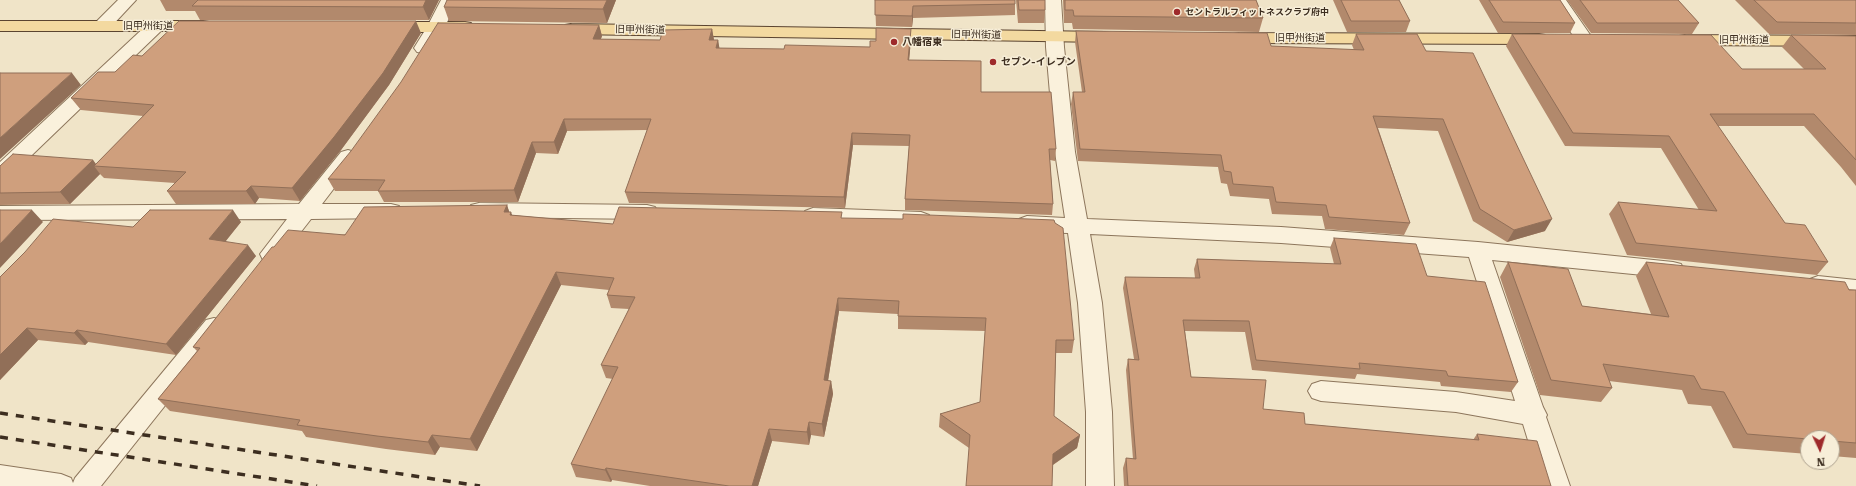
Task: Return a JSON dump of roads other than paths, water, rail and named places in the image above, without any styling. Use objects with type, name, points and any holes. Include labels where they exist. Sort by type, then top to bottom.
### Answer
[{"type":"main road","name":"旧甲州街道","points":[[0,26],[219,26]]},
{"type":"main road","points":[[370,27],[483,28]]},
{"type":"main road","name":"旧甲州街道","points":[[554,28],[1125,37]]},
{"type":"main road","name":"旧甲州街道","points":[[1226,38],[1592,39]]},
{"type":"main road","name":"旧甲州街道","points":[[1672,40],[1856,40]]},
{"type":"street","points":[[102,26],[128,0]]},
{"type":"street","points":[[411,68],[436,27],[449,0]]},
{"type":"street","points":[[1053,0],[1065,152],[1090,303],[1099,412],[1100,486]]},
{"type":"street","points":[[1557,0],[1592,39]]},
{"type":"street","points":[[0,174],[156,26]]},
{"type":"street","points":[[260,268],[358,143]]},
{"type":"street","points":[[460,210],[670,212]]},
{"type":"street","points":[[0,212],[413,211]]},
{"type":"street","points":[[46,235],[65,212]]},
{"type":"street","points":[[794,215],[943,220]]},
{"type":"street","points":[[1005,223],[1281,235],[1478,250],[1691,272]]},
{"type":"street","points":[[1478,250],[1534,415],[1556,486]]},
{"type":"street","points":[[1801,283],[1856,289]]},
{"type":"street","points":[[85,486],[226,311]]},
{"type":"street","points":[[1321,391],[1456,402],[1534,415]]},
{"type":"street","points":[[0,477],[61,486]]},
{"type":"railway","points":[[0,413],[480,486]]},
{"type":"railway","points":[[0,437],[317,486]]},
{"type":"place","name":"セントラルフィットネスクラブ府中","points":[[1177,12]]},
{"type":"place","name":"八幡宿東","points":[[894,42]]},
{"type":"place","name":"セブン-イレブン","points":[[993,62]]}]
